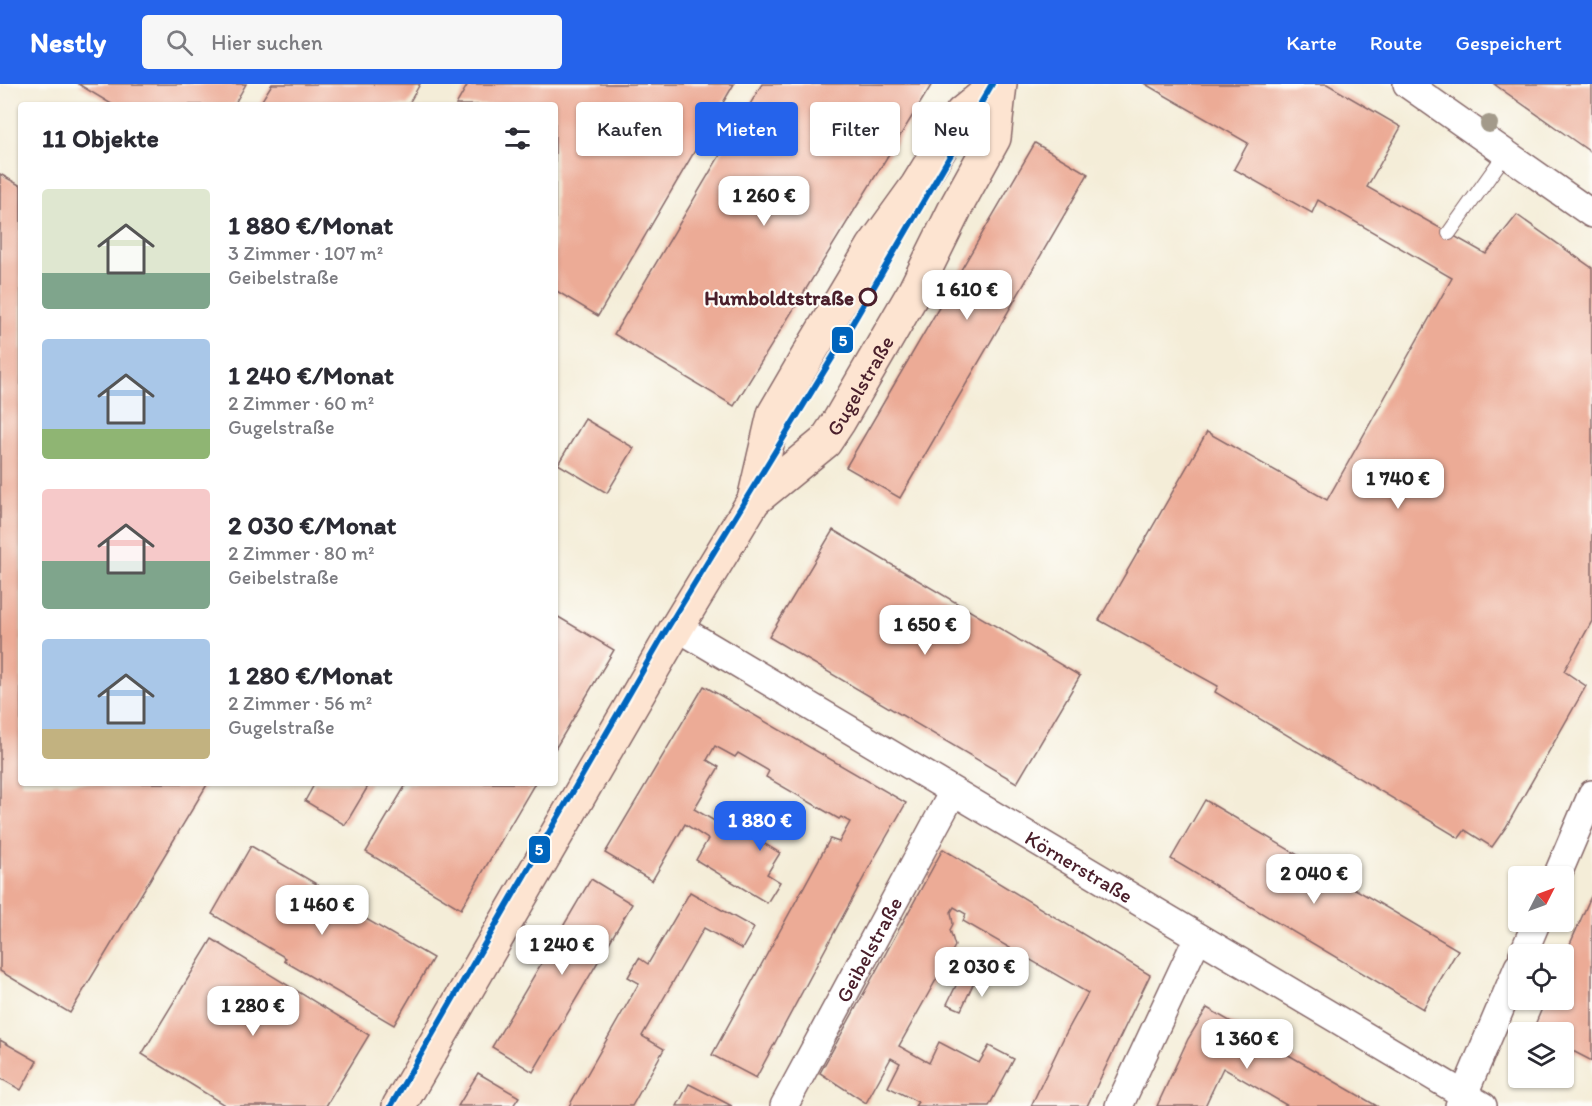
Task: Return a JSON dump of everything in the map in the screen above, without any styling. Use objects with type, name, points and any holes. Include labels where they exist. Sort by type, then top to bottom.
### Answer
[{"type":"street","name":"Gugelstraße","points":[[754,500],[825,442],[838,421],[921,280],[957,205],[994,138],[999,84]]},
{"type":"street","name":"Gugelstraße","points":[[399,1106],[677,627],[754,500],[774,414],[803,364],[873,247],[917,186],[962,113],[999,84]]},
{"type":"street","points":[[1407,84],[1592,214]]},
{"type":"street","name":"Körnerstraße","points":[[677,627],[1198,937],[1468,1102]]},
{"type":"street","name":"Geibelstraße","points":[[784,1106],[953,792]]},
{"type":"street","points":[[1561,866],[1592,794]]},
{"type":"street","points":[[1119,1106],[1198,937]]},
{"type":"street","points":[[1468,1102],[1508,993]]},
{"type":"lane","points":[[1449,233],[1506,153]]},
{"type":"building","points":[[78,84],[246,84],[236,102],[108,102]]},
{"type":"building","points":[[272,84],[420,84],[410,102],[261,102]]},
{"type":"building","points":[[468,84],[734,84],[723,102],[695,102],[695,151],[598,316],[558,292],[558,102],[458,102]]},
{"type":"building","points":[[762,84],[932,84],[921,102],[912,102],[912,117],[900,136],[900,102],[810,102],[810,156],[888,156],[734,406],[614,334],[719,156],[798,156],[798,102],[751,102]]},
{"type":"building","points":[[1145,84],[1327,84],[1401,127],[1367,187],[1486,254],[1517,215],[1592,268],[1592,621],[1564,671],[1586,686],[1506,827],[1492,847],[1465,830],[1459,838],[1215,692],[1218,686],[1099,620],[1207,432],[1327,500],[1452,278],[1318,200],[1312,213],[1234,169],[1248,143]]},
{"type":"building","points":[[1494,84],[1592,84],[1592,153],[1569,137]]},
{"type":"building","points":[[1035,143],[1088,174],[900,498],[846,467]]},
{"type":"building","points":[[0,174],[18,184],[18,786],[206,786],[70,1013],[0,971]]},
{"type":"building","points":[[585,419],[634,448],[607,493],[558,464]]},
{"type":"building","points":[[833,530],[1080,676],[1017,783],[769,637]]},
{"type":"building","points":[[558,617],[614,650],[558,744]]},
{"type":"building","points":[[704,686],[906,803],[756,1078],[712,1055],[830,839],[839,842],[850,822],[841,817],[839,819],[766,777],[769,771],[738,753],[735,757],[715,746],[707,760],[719,767],[694,809],[740,836],[743,831],[780,853],[767,874],[780,882],[767,903],[696,860],[708,839],[685,824],[652,881],[605,853]]},
{"type":"building","points":[[313,786],[368,786],[345,825],[305,801]]},
{"type":"building","points":[[405,786],[533,786],[461,909],[366,852]]},
{"type":"building","points":[[1205,800],[1458,950],[1423,1009],[1171,859]]},
{"type":"building","points":[[743,808],[754,815],[746,827],[736,820]]},
{"type":"building","points":[[251,846],[325,889],[323,894],[433,958],[394,1025],[284,961],[286,958],[212,914]]},
{"type":"building","points":[[943,849],[1150,975],[1087,1106],[1031,1106],[1088,993],[963,921],[966,914],[954,907],[951,912],[953,924],[950,930],[955,946],[899,1046],[929,1063],[939,1042],[979,1063],[989,1046],[1014,1059],[989,1106],[915,1106],[918,1102],[888,1087],[900,1063],[891,1058],[866,1103],[820,1073]]},
{"type":"building","points":[[591,879],[632,904],[533,1072],[492,1047]]},
{"type":"building","points":[[690,892],[754,928],[742,949],[704,928],[642,1036],[664,1049],[632,1106],[569,1106],[639,983],[628,977],[639,958],[648,964]]},
{"type":"building","points":[[1592,894],[1592,1061],[1574,1052],[1574,1022],[1536,1022],[1541,1010],[1574,1010],[1574,944],[1570,944]]},
{"type":"building","points":[[212,939],[369,1035],[326,1106],[226,1106],[142,1054]]},
{"type":"building","points":[[965,967],[976,978],[961,1010],[947,1004]]},
{"type":"building","points":[[1207,1008],[1377,1106],[1288,1106],[1223,1068],[1205,1106],[1157,1106],[1188,1039]]},
{"type":"building","points":[[0,1040],[37,1061],[21,1090],[0,1078]]},
{"type":"building","points":[[478,1073],[519,1097],[513,1106],[458,1106]]},
{"type":"building","points":[[689,1084],[732,1106],[677,1106]]},
{"type":"transit line","name":"5","points":[[391,1106],[665,632],[834,355],[992,84]]},
{"type":"place","name":"Humboldtstraße","points":[[868,297]]}]
